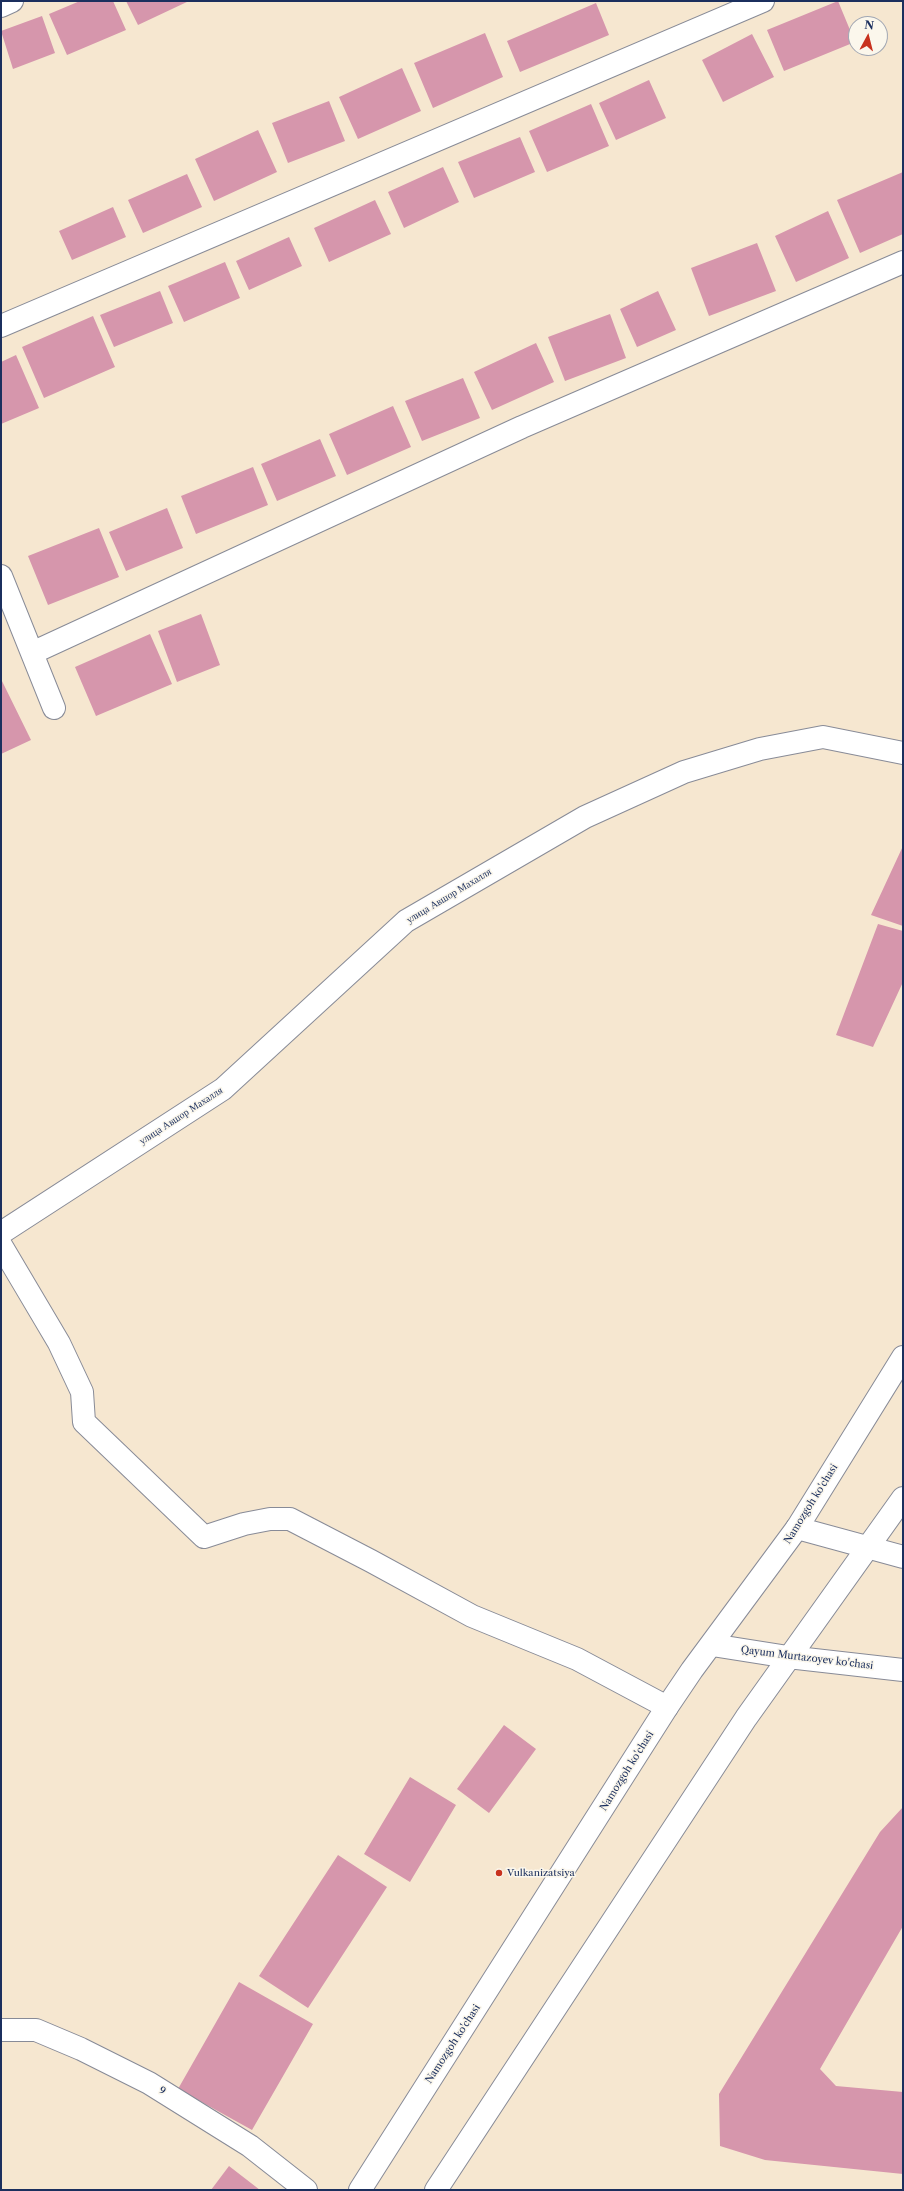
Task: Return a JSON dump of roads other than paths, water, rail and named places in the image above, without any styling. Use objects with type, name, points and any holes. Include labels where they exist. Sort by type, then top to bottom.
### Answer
[{"type":"street","points":[[1,6],[12,1]]},
{"type":"street","points":[[1,326],[763,1]]},
{"type":"street","points":[[32,653],[522,427],[903,262]]},
{"type":"street","points":[[1,576],[54,708]]},
{"type":"street","name":"улица Авшор Махалля","points":[[1,1233],[223,1089],[406,921],[585,817],[684,772],[760,749],[823,737],[903,753]]},
{"type":"street","points":[[1,1245],[59,1343],[79,1385],[82,1392],[84,1422],[204,1537],[244,1524],[290,1519],[472,1616],[577,1659],[667,1707]]},
{"type":"street","name":"Namozgoh ko'chasi","points":[[360,2190],[667,1707],[692,1670],[712,1645],[797,1528],[903,1357]]},
{"type":"street","points":[[436,2190],[737,1731],[788,1657],[903,1498]]},
{"type":"street","points":[[797,1528],[903,1557]]},
{"type":"street","name":"Qayum Murtazoyev ko'chasi","points":[[712,1645],[788,1657],[903,1670]]},
{"type":"street","name":"9","points":[[1,2030],[36,2030],[81,2049],[150,2083],[250,2146],[306,2190]]},
{"type":"place","name":"Vulkanizatsiya","points":[[499,1873]]}]
